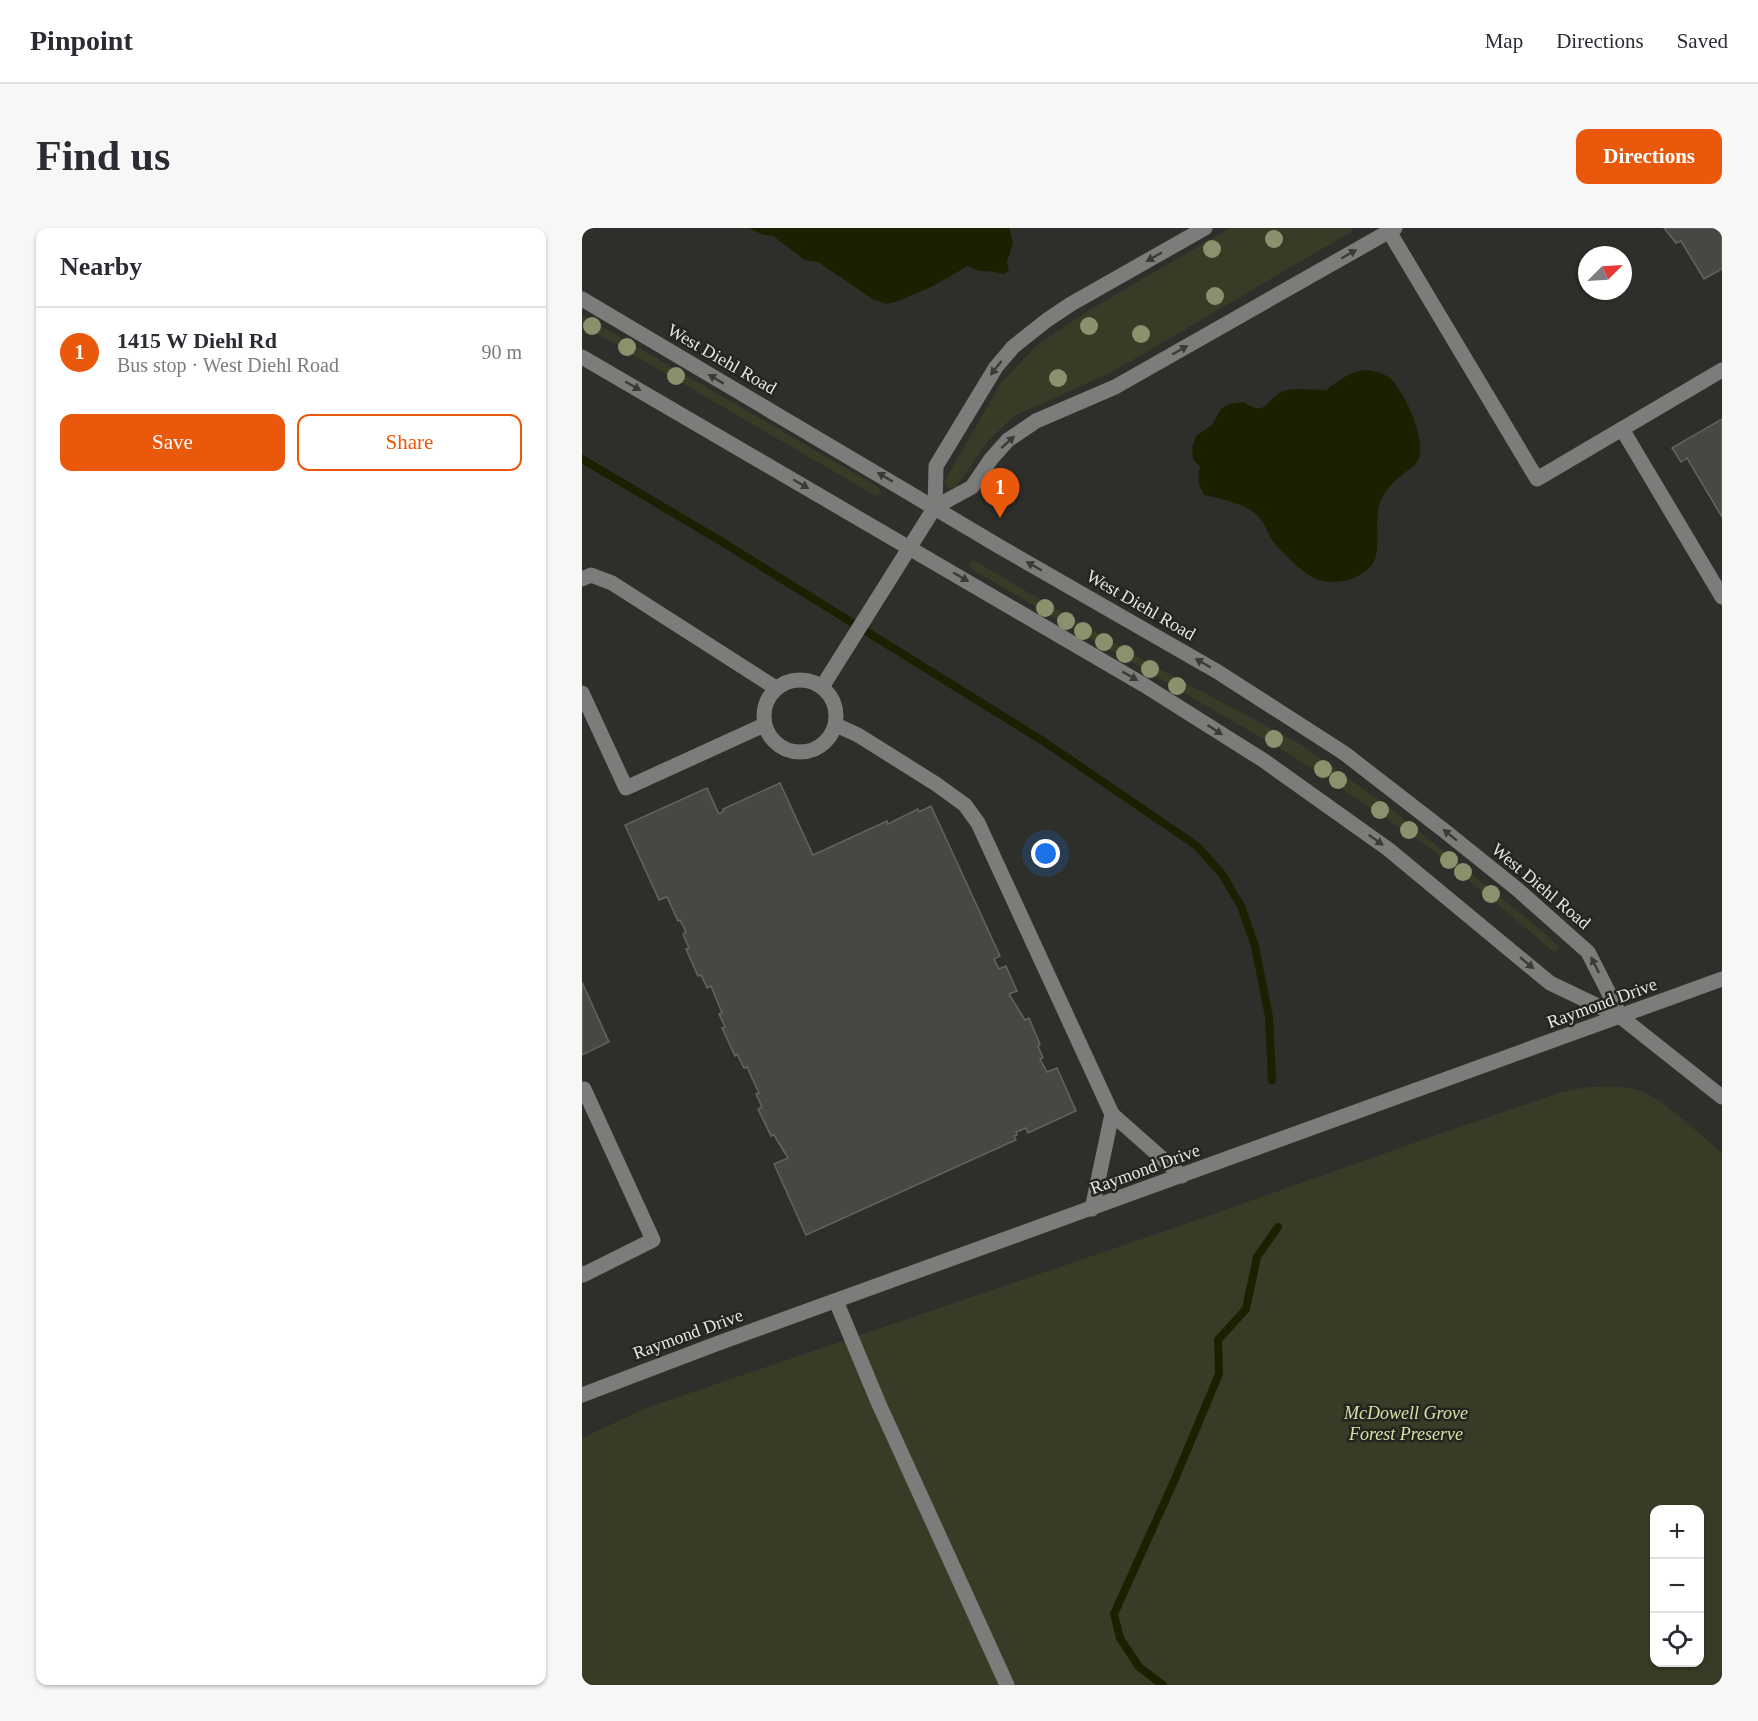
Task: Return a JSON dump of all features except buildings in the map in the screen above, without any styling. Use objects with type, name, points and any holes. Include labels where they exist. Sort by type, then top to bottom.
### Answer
[{"type":"street","points":[[826,681],[799,679],[786,682],[769,696],[765,705],[764,725],[770,738],[780,747],[793,752],[807,752],[820,747],[830,737],[836,724],[836,711],[826,681],[935,507],[936,466],[986,381],[1013,347],[1030,332],[1071,304],[1205,228]]},
{"type":"street","points":[[935,507],[972,487],[991,459],[1008,440],[1036,421],[1115,387],[1391,229],[1536,479],[1722,370]]},
{"type":"street","name":"West Diehl Road","points":[[582,299],[1218,672],[1344,753],[1517,889],[1588,952],[1621,1017]]},
{"type":"street","name":"West Diehl Road","points":[[582,357],[1144,685],[1263,760],[1388,849],[1550,983],[1621,1017],[1722,1098]]},
{"type":"street","points":[[1622,429],[1722,597]]},
{"type":"street","points":[[582,579],[591,575],[612,582],[776,688]]},
{"type":"street","points":[[582,693],[626,788],[764,725]]},
{"type":"street","points":[[836,724],[965,805],[978,823],[1112,1114],[1182,1176]]},
{"type":"street","name":"Raymond Drive","points":[[582,1395],[1722,979]]},
{"type":"street","points":[[582,1273],[583,1275],[653,1240],[584,1089]]},
{"type":"street","points":[[1092,1209],[1112,1114]]},
{"type":"street","points":[[836,1301],[878,1402],[1007,1685]]},
{"type":"green space","points":[[1230,228],[1354,228],[1112,372],[1014,416],[988,441],[956,487],[949,489],[944,482],[1001,383],[1036,346],[1086,312]]},
{"type":"green space","points":[[582,315],[878,487],[881,491],[879,495],[876,496],[582,325]]},
{"type":"green space","points":[[971,561],[975,561],[1150,664],[1300,744],[1394,811],[1543,932],[1558,946],[1558,949],[1554,952],[1429,847],[1291,755],[975,571],[969,565]]},
{"type":"green space","name":"McDowell Grove Forest Preserve","points":[[1588,1087],[1631,1088],[1654,1097],[1722,1153],[1722,1685],[582,1685],[582,1438],[649,1407],[1177,1227],[1562,1092]]},
{"type":"shaded area","points":[[749,228],[1009,228],[1013,243],[1007,262],[1009,271],[1003,274],[976,270],[968,266],[933,286],[887,304],[874,300],[818,262],[805,260],[773,236],[761,234]]},
{"type":"shaded area","points":[[1366,370],[1391,379],[1403,395],[1418,431],[1420,454],[1415,465],[1394,482],[1381,501],[1374,562],[1360,575],[1349,580],[1336,582],[1318,580],[1307,574],[1285,555],[1253,512],[1232,502],[1204,495],[1199,481],[1200,467],[1193,459],[1192,447],[1197,435],[1212,425],[1221,409],[1229,404],[1244,402],[1252,407],[1263,407],[1280,392],[1302,389],[1326,390],[1349,375]]},
{"type":"waterway","points":[[582,459],[719,540],[1043,741],[1197,846],[1222,874],[1241,906],[1255,946],[1269,1017],[1272,1080]]},
{"type":"waterway","points":[[1163,1685],[1139,1667],[1120,1638],[1114,1614],[1219,1374],[1218,1340],[1246,1309],[1257,1257],[1278,1227]]},
{"type":"place","name":"1415 W Diehl Rd","points":[[1000,518]]}]
